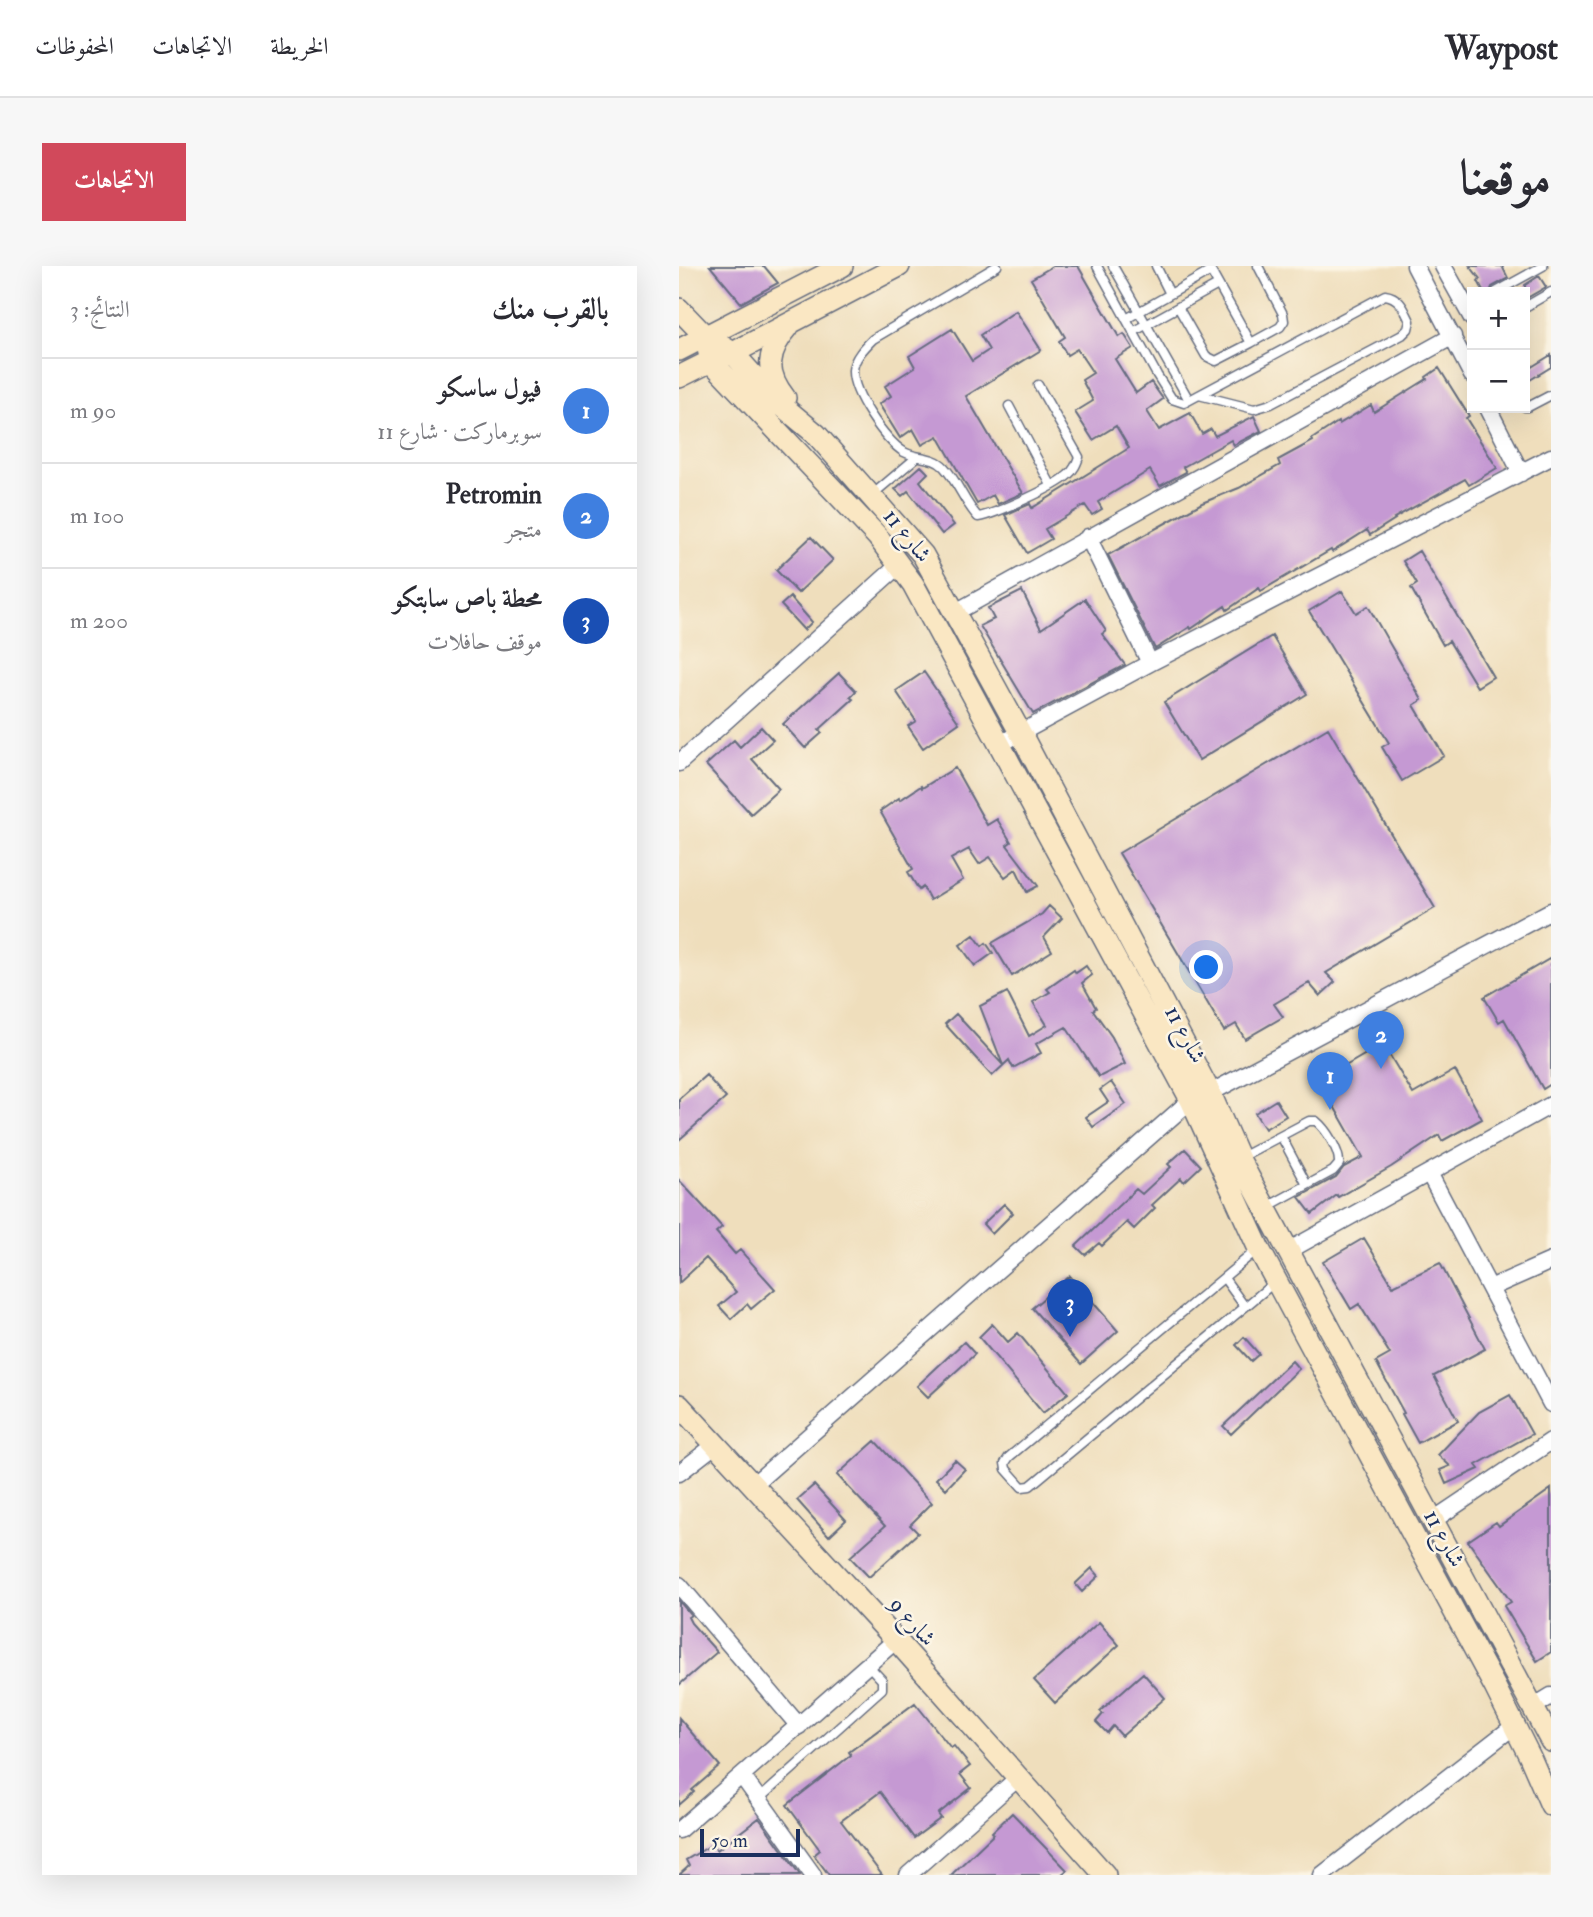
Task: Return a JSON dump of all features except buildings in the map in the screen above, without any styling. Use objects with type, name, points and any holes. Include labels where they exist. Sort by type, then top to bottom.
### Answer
[{"type":"street","points":[[679,351],[842,266]]},
{"type":"street","points":[[679,377],[733,353],[899,266]]},
{"type":"street","points":[[1415,266],[1467,365]]},
{"type":"street","points":[[1443,266],[1466,296]]},
{"type":"street","name":"شارع 11","points":[[679,309],[705,336],[733,353],[774,399],[816,434],[923,555],[1021,734],[1201,1097],[1259,1249],[1495,1687],[1551,1805]]},
{"type":"street","points":[[792,322],[772,348],[771,371],[782,396],[816,434]]},
{"type":"street","points":[[705,336],[711,361]]},
{"type":"street","points":[[954,613],[1453,336]]},
{"type":"street","name":"شارع 11","points":[[711,361],[878,537],[913,584],[1000,744],[1201,1097],[1239,1158],[1432,1521],[1542,1702],[1551,1741]]},
{"type":"street","points":[[1491,413],[1521,473]]},
{"type":"street","points":[[1000,744],[1150,663],[1551,457]]},
{"type":"street","points":[[1088,537],[1150,663]]},
{"type":"street","points":[[679,763],[900,564]]},
{"type":"street","points":[[753,1485],[1201,1097],[1551,911]]},
{"type":"street","points":[[1288,1251],[1551,1105]]},
{"type":"street","points":[[1429,1173],[1551,1404]]},
{"type":"street","points":[[1490,1288],[1551,1261]]},
{"type":"street","name":"شارع 9","points":[[679,1405],[896,1640],[1105,1875]]},
{"type":"street","points":[[1432,1521],[1551,1441]]},
{"type":"street","points":[[679,1473],[715,1445]]},
{"type":"street","points":[[679,1585],[799,1726]]},
{"type":"street","points":[[679,1830],[896,1640]]},
{"type":"street","points":[[1322,1875],[1514,1726]]},
{"type":"street","points":[[742,1776],[813,1875]]},
{"type":"street","points":[[908,1875],[1019,1777]]},
{"type":"lane","points":[[997,266],[873,339],[860,352],[853,369],[856,387],[872,416],[892,442],[904,451],[936,461],[944,467],[969,508],[978,517],[992,515],[1051,485],[1075,468],[1079,457],[1038,385]]},
{"type":"lane","points":[[1097,266],[1173,399],[1184,403],[1385,295],[1393,296],[1399,301],[1411,321],[1402,335],[1271,404],[1254,408],[1199,395]]},
{"type":"lane","points":[[1113,266],[1189,400]]},
{"type":"lane","points":[[1156,266],[1170,294]]},
{"type":"lane","points":[[1178,307],[1206,356],[1216,362],[1280,327],[1284,321],[1258,266]]},
{"type":"lane","points":[[1505,287],[1543,266]]},
{"type":"lane","points":[[1126,319],[1210,269],[1251,343]]},
{"type":"lane","points":[[1133,332],[1218,285]]},
{"type":"lane","points":[[1530,304],[1551,292]]},
{"type":"lane","points":[[1530,406],[1551,395]]},
{"type":"lane","points":[[1009,406],[1051,485]]},
{"type":"lane","points":[[872,495],[917,457]]},
{"type":"lane","points":[[1239,1158],[1309,1121],[1322,1125],[1340,1157],[1339,1164],[1333,1171],[1265,1208]]},
{"type":"lane","points":[[1281,1136],[1307,1185]]},
{"type":"lane","points":[[1259,1249],[1009,1457],[1005,1463],[1006,1469],[1022,1487],[1030,1486],[1276,1281]]},
{"type":"lane","points":[[1224,1278],[1245,1307]]},
{"type":"lane","points":[[759,1799],[882,1689],[882,1680],[868,1665]]},
{"type":"place","name":"Petromin","points":[[1381,1069]]},
{"type":"place","name":"فيول ساسكو","points":[[1330,1110]]},
{"type":"place","name":"محطة باص سابتكو","points":[[1070,1337]]}]
